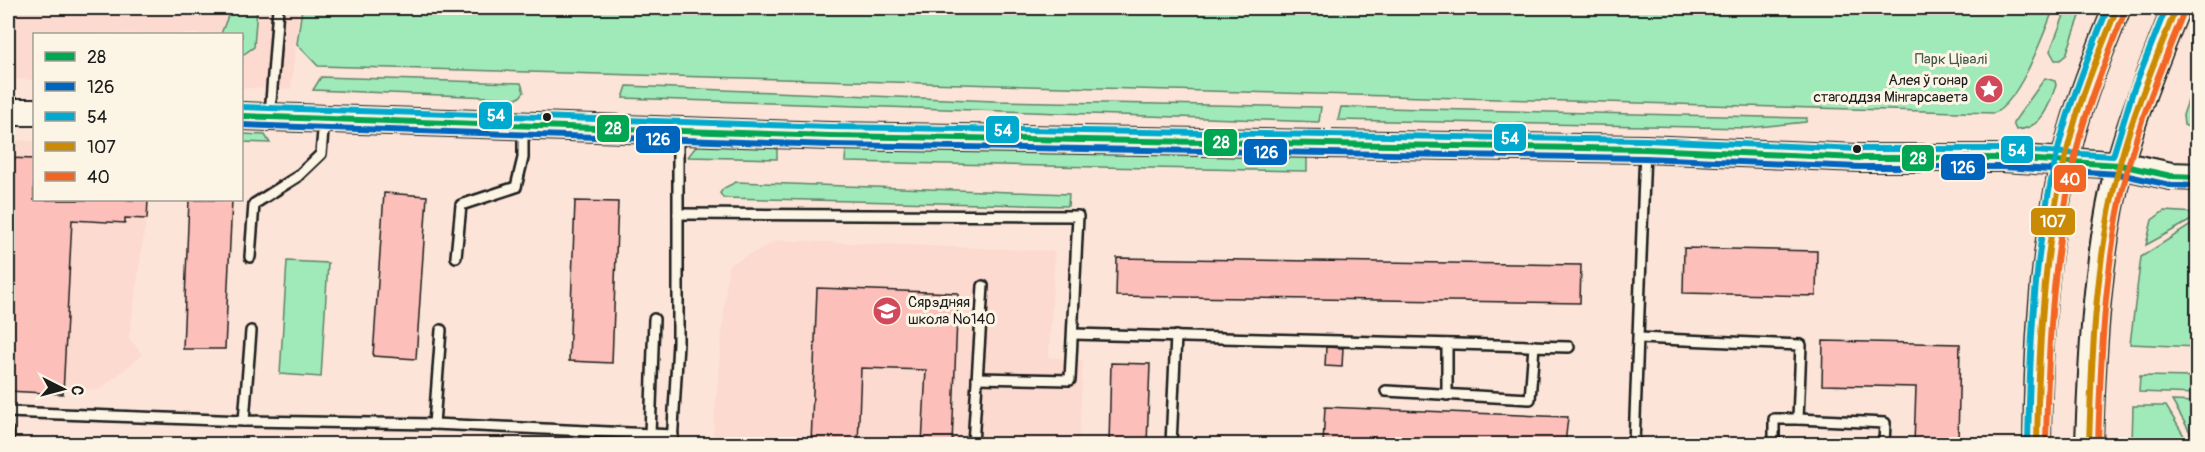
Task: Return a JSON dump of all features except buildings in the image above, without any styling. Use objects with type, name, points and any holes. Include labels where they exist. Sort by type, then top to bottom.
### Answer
[{"type":"main road","points":[[2037,444],[2041,325],[2054,217],[2065,161],[2090,78],[2117,8]]},
{"type":"main road","points":[[2089,444],[2099,299],[2120,165],[2141,94],[2175,8]]},
{"type":"main road","points":[[8,112],[33,112]]},
{"type":"main road","points":[[243,116],[678,131],[1645,149],[1859,158],[2002,158],[2120,165],[2171,176],[2198,177]]},
{"type":"lane","points":[[270,117],[278,8]]},
{"type":"lane","points":[[250,257],[254,204],[297,177],[321,154],[324,119]]},
{"type":"lane","points":[[456,257],[461,205],[516,187],[523,158],[523,127]]},
{"type":"lane","points":[[8,412],[244,421],[434,424],[650,435],[673,440],[678,343],[678,131]]},
{"type":"lane","points":[[1634,444],[1645,149]]},
{"type":"lane","points":[[678,214],[1078,216],[1070,380],[977,378]]},
{"type":"lane","points":[[973,444],[983,286]]},
{"type":"lane","points":[[650,435],[654,319]]},
{"type":"lane","points":[[434,424],[441,330]]},
{"type":"lane","points":[[244,421],[251,331]]},
{"type":"lane","points":[[1073,334],[1569,347]]},
{"type":"lane","points":[[1171,444],[1176,336]]},
{"type":"lane","points":[[1639,338],[1801,345],[1798,419]]},
{"type":"lane","points":[[1447,344],[1447,394]]},
{"type":"lane","points":[[1386,391],[1530,399],[1534,346]]},
{"type":"lane","points":[[1774,444],[1774,419],[1885,423],[1884,444]]},
{"type":"lane","points":[[8,431],[8,444]]},
{"type":"shaded area","points":[[8,8],[299,8],[291,89],[243,88],[243,33],[33,33],[33,80],[8,79]]},
{"type":"shaded area","points":[[8,140],[33,141],[33,201],[149,201],[129,338],[143,355],[99,390],[63,388],[63,394],[8,391]]},
{"type":"shaded area","name":"Сярэдняя школа №140","points":[[778,240],[1055,251],[1049,357],[1083,360],[1079,444],[712,444],[728,265]]},
{"type":"green space","points":[[231,8],[257,8],[254,47],[244,54],[243,33],[221,33]]},
{"type":"green space","name":"Парк Цівалі","points":[[302,8],[2054,8],[2030,66],[2013,96],[1994,113],[318,66],[297,44]]},
{"type":"green space","points":[[2067,8],[2083,8],[2066,55],[2060,60],[2055,60],[2050,51]]},
{"type":"green space","points":[[2197,75],[2197,123],[2193,129],[2184,125],[2183,115]]},
{"type":"green space","points":[[321,77],[521,83],[524,92],[519,98],[313,90]]},
{"type":"green space","points":[[2045,78],[2055,81],[2056,85],[2047,108],[2038,121],[2025,129],[2016,130],[2013,123]]},
{"type":"green space","points":[[627,86],[994,101],[1321,107],[1319,122],[623,98]]},
{"type":"green space","points":[[1341,107],[1807,118],[1806,122],[1748,128],[1338,120]]},
{"type":"green space","points":[[243,134],[265,135],[270,143],[243,142]]},
{"type":"green space","points":[[706,140],[777,141],[777,159],[688,157],[697,145]]},
{"type":"green space","points":[[846,147],[1307,156],[1307,171],[845,162]]},
{"type":"green space","points":[[736,182],[1069,194],[1068,206],[723,198],[720,193],[724,188]]},
{"type":"green space","points":[[2164,211],[2197,213],[2197,217],[2146,245],[2152,220]]},
{"type":"green space","points":[[2197,221],[2197,347],[2130,344],[2141,257]]},
{"type":"green space","points":[[287,261],[328,263],[321,377],[280,374]]},
{"type":"green space","points":[[2140,376],[2197,377],[2197,394],[2139,392]]},
{"type":"green space","points":[[2172,401],[2197,402],[2197,444]]},
{"type":"green space","points":[[2133,406],[2166,406],[2189,444],[2132,444]]},
{"type":"transit line","name":"54","points":[[2028,444],[2030,364],[2036,284],[2046,205],[2064,127],[2084,67],[2108,8]]},
{"type":"transit line","name":"107","points":[[2037,444],[2039,365],[2045,287],[2055,209],[2076,116],[2117,8]]},
{"type":"transit line","name":"54","points":[[243,107],[830,127],[1645,140],[1859,149],[2003,149],[2113,156],[2133,91],[2166,8]]},
{"type":"transit line","name":"107","points":[[2089,444],[2097,302],[2105,232],[2120,163],[2132,124],[2176,8]]},
{"type":"transit line","name":"40","points":[[2046,444],[2051,327],[2064,212],[2080,136],[2125,11]]},
{"type":"transit line","name":"40","points":[[2098,444],[2109,270],[2120,201],[2140,127],[2184,11]]},
{"type":"transit line","name":"28","points":[[243,116],[830,136],[1645,149],[1859,158],[2002,158],[2120,165],[2171,176],[2198,177]]},
{"type":"transit line","name":"126","points":[[243,125],[830,145],[1645,158],[1859,167],[2002,167],[2119,174],[2170,185],[2198,186]]},
{"type":"place","name":"Алея ў гонар стагоддзя Мінгарсавета","points":[[1989,89]]},
{"type":"place","name":"Сярэдняя школа №140","points":[[887,311]]}]
